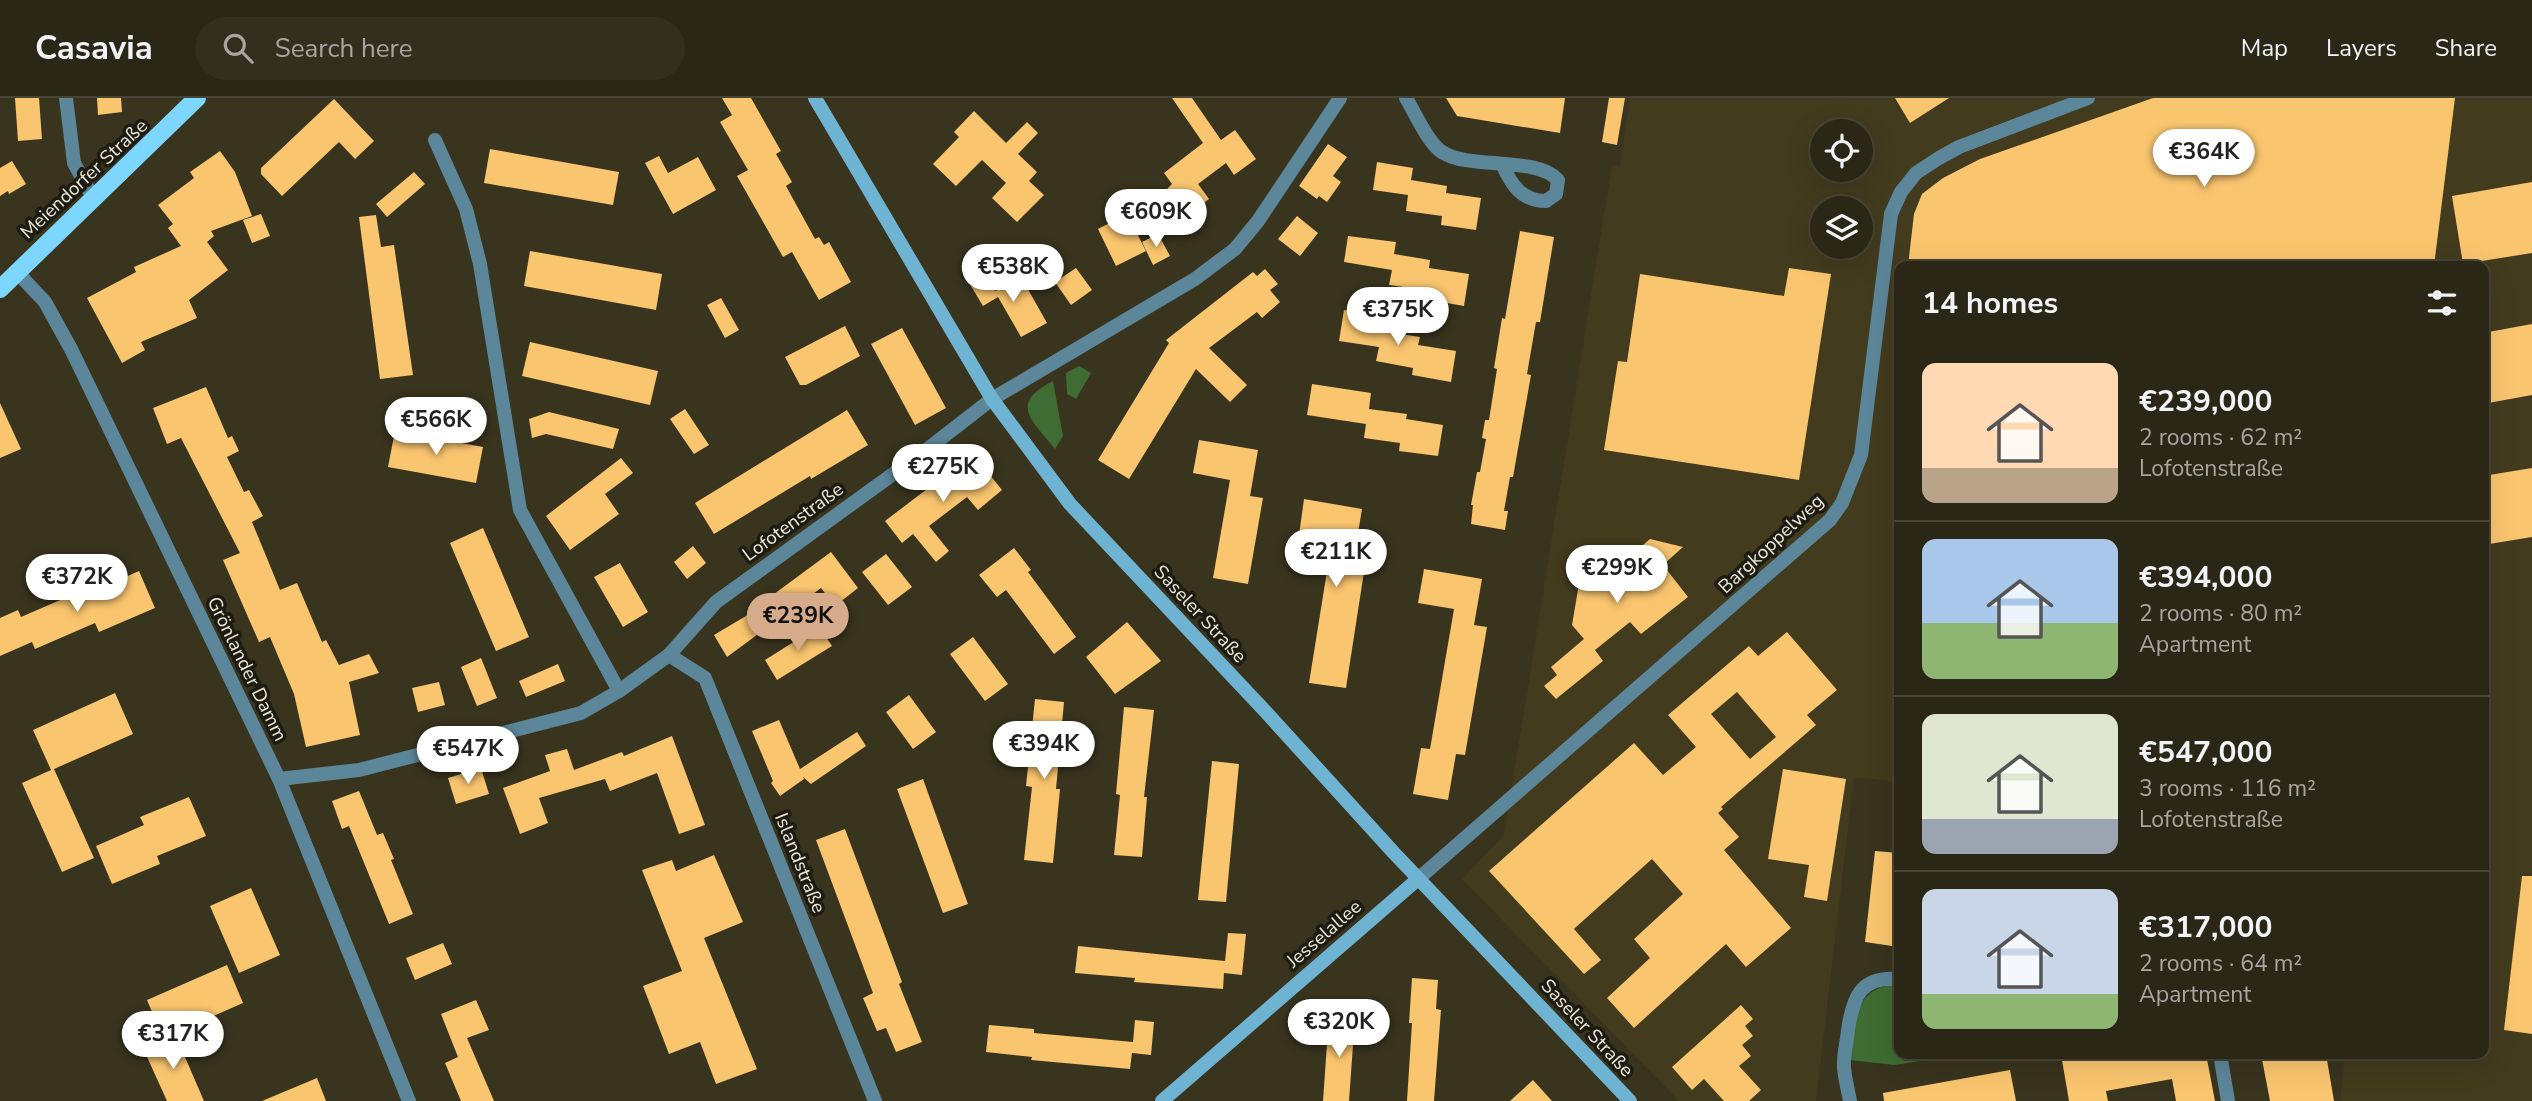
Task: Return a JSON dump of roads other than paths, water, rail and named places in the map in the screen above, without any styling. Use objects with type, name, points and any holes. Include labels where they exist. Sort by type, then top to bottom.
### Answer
[{"type":"main road","name":"Meiendorfer Straße","points":[[0,289],[197,98]]},
{"type":"street","points":[[66,98],[74,163],[94,199]]},
{"type":"street","name":"Saseler Straße","points":[[815,98],[992,399],[1070,504],[1265,711],[1418,879],[1630,1101]]},
{"type":"street","name":"Lofotenstraße","points":[[279,779],[359,770],[581,713],[619,691],[669,655],[716,602],[992,399],[1195,279],[1235,249],[1258,221],[1340,98]]},
{"type":"street","points":[[1406,98],[1434,144],[1442,152],[1453,157],[1502,164]]},
{"type":"street","name":"Bargkoppelweg","points":[[1418,879],[1830,520],[1848,491],[1861,454],[1891,214],[1901,192],[1916,173],[1959,147],[2088,98]]},
{"type":"street","points":[[435,140],[466,209],[480,264],[520,510],[619,691]]},
{"type":"street","name":"Grönlander Damm","points":[[17,272],[44,302],[71,349],[279,779],[409,1101]]},
{"type":"street","name":"Islandstraße","points":[[669,655],[705,678],[875,1101]]},
{"type":"street","name":"Jesselallee","points":[[1162,1101],[1418,879]]},
{"type":"street","points":[[1850,1101],[1844,1068],[1852,1006],[1858,993],[1868,984],[1880,979],[1894,979]]},
{"type":"street","points":[[2221,1059],[2228,1101]]}]
